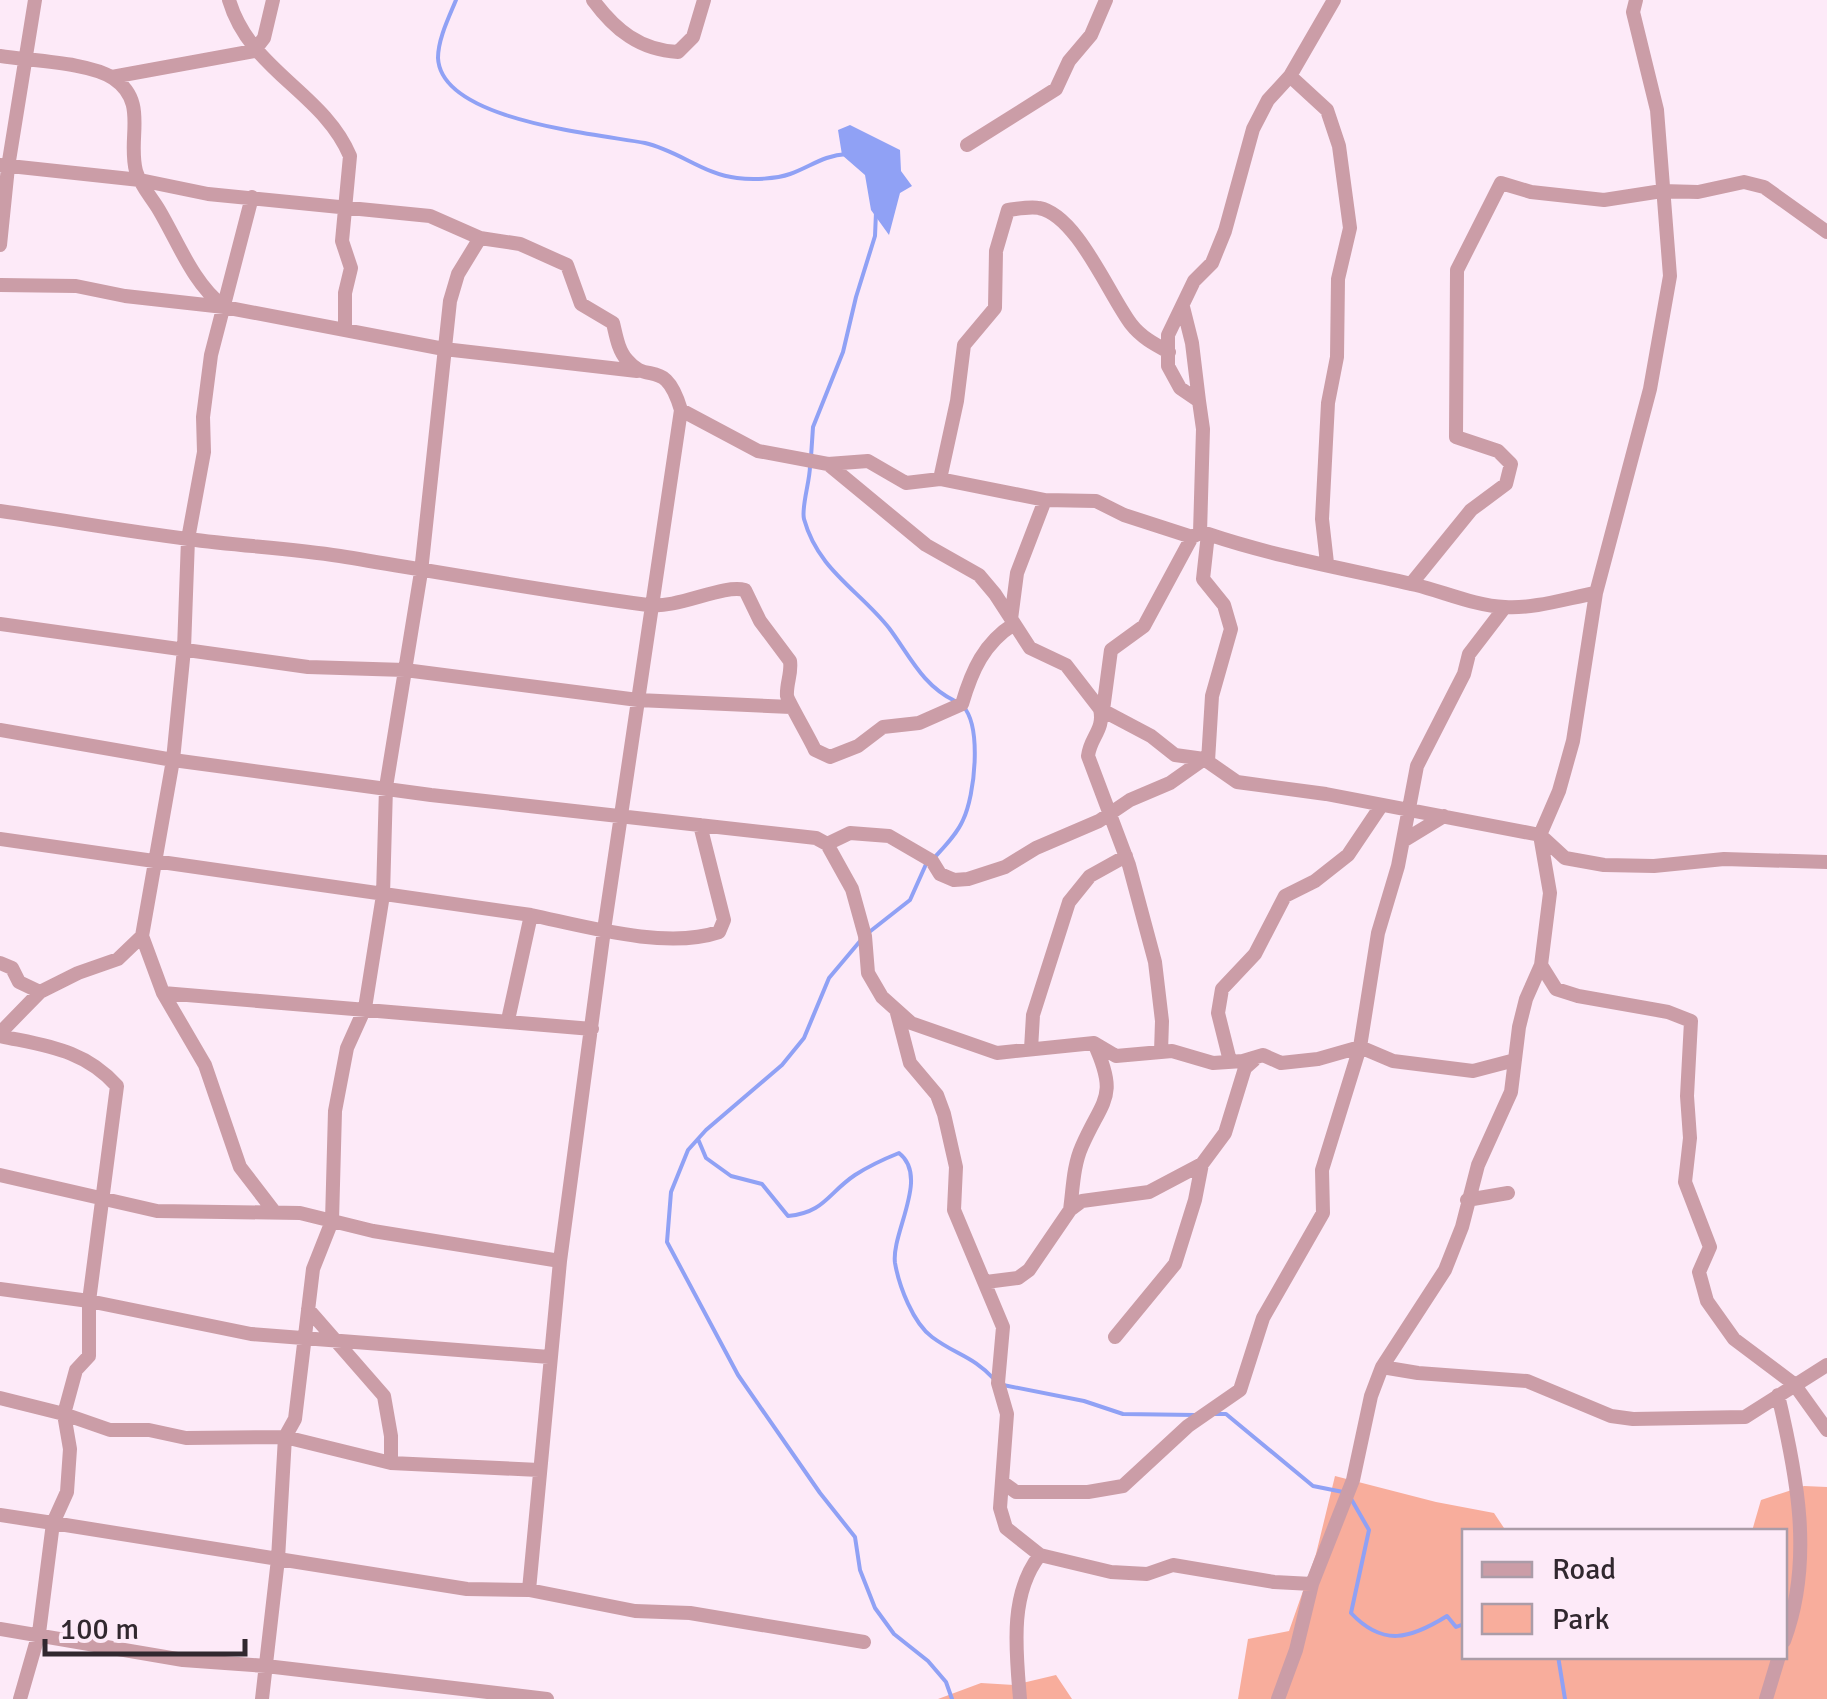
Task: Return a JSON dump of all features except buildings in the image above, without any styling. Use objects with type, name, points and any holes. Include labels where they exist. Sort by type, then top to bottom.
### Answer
[{"type":"street","points":[[0,244],[4,166],[36,0]]},
{"type":"street","points":[[229,0],[235,20],[254,50],[304,96],[348,149],[342,241],[350,268],[345,330]]},
{"type":"street","points":[[112,77],[254,50],[264,38],[273,0]]},
{"type":"street","points":[[593,0],[612,26],[654,50],[678,52],[693,37],[704,0]]},
{"type":"street","points":[[967,146],[1056,89],[1070,61],[1091,35],[1106,0]]},
{"type":"street","points":[[1199,401],[1180,388],[1168,366],[1168,335],[1194,280],[1212,263],[1226,231],[1254,129],[1268,100],[1290,76],[1334,0]]},
{"type":"street","points":[[1278,1699],[1296,1650],[1312,1584],[1353,1480],[1371,1396],[1382,1367],[1445,1270],[1462,1226],[1478,1165],[1511,1092],[1526,999],[1542,966],[1550,893],[1540,836],[1559,791],[1573,741],[1596,593],[1644,411],[1666,312],[1671,259],[1653,87],[1634,6],[1618,0]]},
{"type":"street","points":[[0,56],[93,70],[112,77],[130,96],[136,112],[133,153],[140,180],[200,283],[224,307]]},
{"type":"street","points":[[1290,76],[1327,110],[1339,146],[1350,228],[1338,278],[1337,357],[1328,403],[1322,519],[1326,563]]},
{"type":"street","points":[[4,166],[430,216],[480,238],[520,244],[567,265],[581,304],[613,322],[626,360],[637,369],[660,374],[675,388],[681,410],[620,815],[560,1261],[529,1590]]},
{"type":"street","points":[[1411,584],[1472,510],[1506,484],[1511,464],[1498,451],[1456,437],[1458,270],[1500,183],[1531,192],[1604,200],[1662,190],[1698,192],[1744,182],[1764,187],[1827,232]]},
{"type":"street","points":[[252,197],[211,356],[203,417],[204,452],[188,539],[184,649],[173,760],[142,936],[163,993],[205,1065],[240,1168],[272,1210]]},
{"type":"street","points":[[940,479],[964,346],[996,308],[996,251],[1008,210],[1040,208],[1062,220],[1096,266],[1132,326],[1169,352]]},
{"type":"street","points":[[262,1699],[278,1559],[285,1438],[294,1419],[313,1269],[332,1221],[335,1110],[347,1048],[366,1008],[383,895],[386,787],[422,572],[444,350],[458,274],[480,238]]},
{"type":"street","points":[[0,286],[66,286],[224,307],[444,350],[660,374]]},
{"type":"street","points":[[1182,306],[1192,343],[1203,429],[1203,579],[1224,605],[1231,629],[1212,696],[1206,760]]},
{"type":"street","points":[[681,410],[758,451],[828,464],[868,461],[906,483],[940,479],[1044,500],[1096,501],[1124,515],[1200,535],[1505,607],[1596,593]]},
{"type":"street","points":[[828,464],[926,546],[978,575],[1030,648],[1066,665],[1101,710],[1151,736],[1175,755],[1206,760],[1237,782],[1326,794],[1540,836],[1565,858],[1604,865],[1654,866],[1724,859],[1827,862]]},
{"type":"street","points":[[0,511],[338,556],[653,606],[700,599],[736,588],[745,590],[760,621],[790,661],[790,707],[803,721],[815,750],[830,757],[840,756],[883,728],[920,723],[962,704],[970,674],[991,640],[1013,622],[1018,573],[1044,500]]},
{"type":"street","points":[[1161,1052],[1162,1021],[1155,962],[1112,812],[1088,756],[1102,724],[1111,650],[1144,626],[1200,535]]},
{"type":"street","points":[[1002,1482],[1016,1492],[1088,1492],[1123,1486],[1188,1426],[1240,1390],[1263,1318],[1322,1213],[1322,1170],[1360,1047],[1378,933],[1416,766],[1456,690],[1468,654],[1505,607]]},
{"type":"street","points":[[0,624],[308,667],[406,670],[638,700],[790,707]]},
{"type":"street","points":[[0,730],[173,760],[430,795],[816,838],[827,844],[852,889],[865,936],[868,973],[882,997],[911,1024],[988,1052],[1094,1042],[1116,1056],[1182,1053],[1212,1063],[1243,1062],[1263,1055],[1281,1063],[1360,1047],[1392,1061],[1473,1072],[1515,1060]]},
{"type":"street","points":[[827,844],[850,833],[889,836],[932,861],[940,874],[954,880],[1005,866],[1170,783],[1206,760]]},
{"type":"street","points":[[1230,1061],[1218,1014],[1222,989],[1254,954],[1285,896],[1315,881],[1348,855],[1381,806]]},
{"type":"street","points":[[1402,841],[1444,816]]},
{"type":"street","points":[[0,839],[531,915],[604,930],[704,937],[718,932],[724,920],[700,824]]},
{"type":"street","points":[[1031,1049],[1033,1015],[1069,902],[1090,876],[1126,856]]},
{"type":"street","points":[[508,1020],[531,915]]},
{"type":"street","points":[[20,1699],[39,1633],[53,1523],[67,1492],[70,1448],[64,1414],[76,1370],[88,1356],[89,1301],[100,1197],[117,1086],[101,1068],[66,1051],[0,1034],[40,992],[118,959],[142,936]]},
{"type":"street","points":[[0,964],[12,968],[18,982],[40,992]]},
{"type":"street","points":[[1542,966],[1556,989],[1668,1012],[1691,1022],[1687,1096],[1690,1138],[1685,1182],[1710,1247],[1699,1272],[1707,1301],[1734,1339],[1794,1384],[1827,1430]]},
{"type":"street","points":[[163,993],[592,1029]]},
{"type":"street","points":[[896,1007],[910,1063],[937,1095],[944,1114],[956,1167],[954,1210],[1003,1327],[998,1372],[1006,1414],[1000,1508],[1006,1528],[1040,1555],[1111,1572],[1147,1574],[1164,1566],[1184,1566],[1246,1578],[1312,1584]]},
{"type":"street","points":[[1070,1210],[1075,1168],[1108,1088],[1106,1068],[1094,1042]]},
{"type":"street","points":[[986,1282],[1018,1278],[1029,1270],[1070,1210],[1082,1201],[1149,1192],[1202,1164],[1225,1133],[1246,1068],[1263,1055]]},
{"type":"street","points":[[1114,1338],[1175,1264],[1196,1200],[1202,1164]]},
{"type":"street","points":[[0,1175],[157,1212],[272,1210],[560,1261]]},
{"type":"street","points":[[1467,1200],[1508,1193]]},
{"type":"street","points":[[0,1289],[89,1301],[251,1334],[549,1357]]},
{"type":"street","points":[[308,1308],[384,1396],[391,1463]]},
{"type":"street","points":[[1382,1367],[1527,1381],[1611,1416],[1633,1420],[1746,1417],[1827,1365]]},
{"type":"street","points":[[1778,1395],[1799,1502],[1800,1549],[1794,1616],[1787,1634]]},
{"type":"street","points":[[0,1398],[110,1430],[149,1430],[186,1438],[285,1438],[391,1463],[539,1470]]},
{"type":"street","points":[[0,1515],[467,1589],[529,1590],[636,1612],[690,1613],[864,1642]]},
{"type":"street","points":[[1020,1699],[1021,1588],[1040,1555]]},
{"type":"street","points":[[0,1628],[183,1660],[547,1699]]},
{"type":"street","points":[[1766,1699],[1778,1659]]},
{"type":"green space","points":[[1335,1476],[1494,1513],[1505,1529],[1462,1529],[1462,1659],[1787,1659],[1787,1529],[1753,1529],[1761,1500],[1804,1486],[1827,1487],[1827,1699],[1238,1699],[1248,1639],[1289,1631],[1316,1554]]},
{"type":"green space","points":[[1056,1675],[1072,1699],[938,1699],[981,1683],[1014,1685]]},
{"type":"water","points":[[850,125],[900,150],[901,171],[912,186],[900,193],[889,235],[871,210],[865,175],[842,155],[838,130]]},
{"type":"waterway","points":[[456,0],[438,58],[446,79],[465,97],[492,110],[560,129],[645,143],[737,178],[784,176],[847,154]]},
{"type":"waterway","points":[[811,457],[813,427],[843,352],[875,236],[876,212]]},
{"type":"waterway","points":[[810,466],[803,514],[819,552],[889,628],[925,678],[955,701]]},
{"type":"waterway","points":[[935,857],[960,825],[971,795],[975,745],[963,706]]},
{"type":"waterway","points":[[868,933],[910,900],[927,862]]},
{"type":"waterway","points":[[861,940],[829,978],[804,1038],[782,1065],[688,1150],[671,1192],[667,1242],[738,1375],[855,1537],[860,1570],[875,1608],[894,1634],[928,1661],[946,1682],[952,1699]]},
{"type":"waterway","points":[[698,1139],[706,1158],[731,1176],[762,1184],[788,1216],[810,1211],[855,1175],[899,1153],[908,1163],[911,1176],[895,1251],[908,1303],[925,1331],[995,1380]]},
{"type":"waterway","points":[[1003,1385],[1084,1401],[1123,1414],[1195,1415]]},
{"type":"waterway","points":[[1214,1414],[1226,1414],[1313,1486],[1343,1492]]},
{"type":"waterway","points":[[1350,1497],[1369,1530],[1351,1613],[1386,1635],[1409,1634],[1447,1616],[1456,1627],[1462,1625]]},
{"type":"waterway","points":[[1558,1659],[1565,1699]]}]
